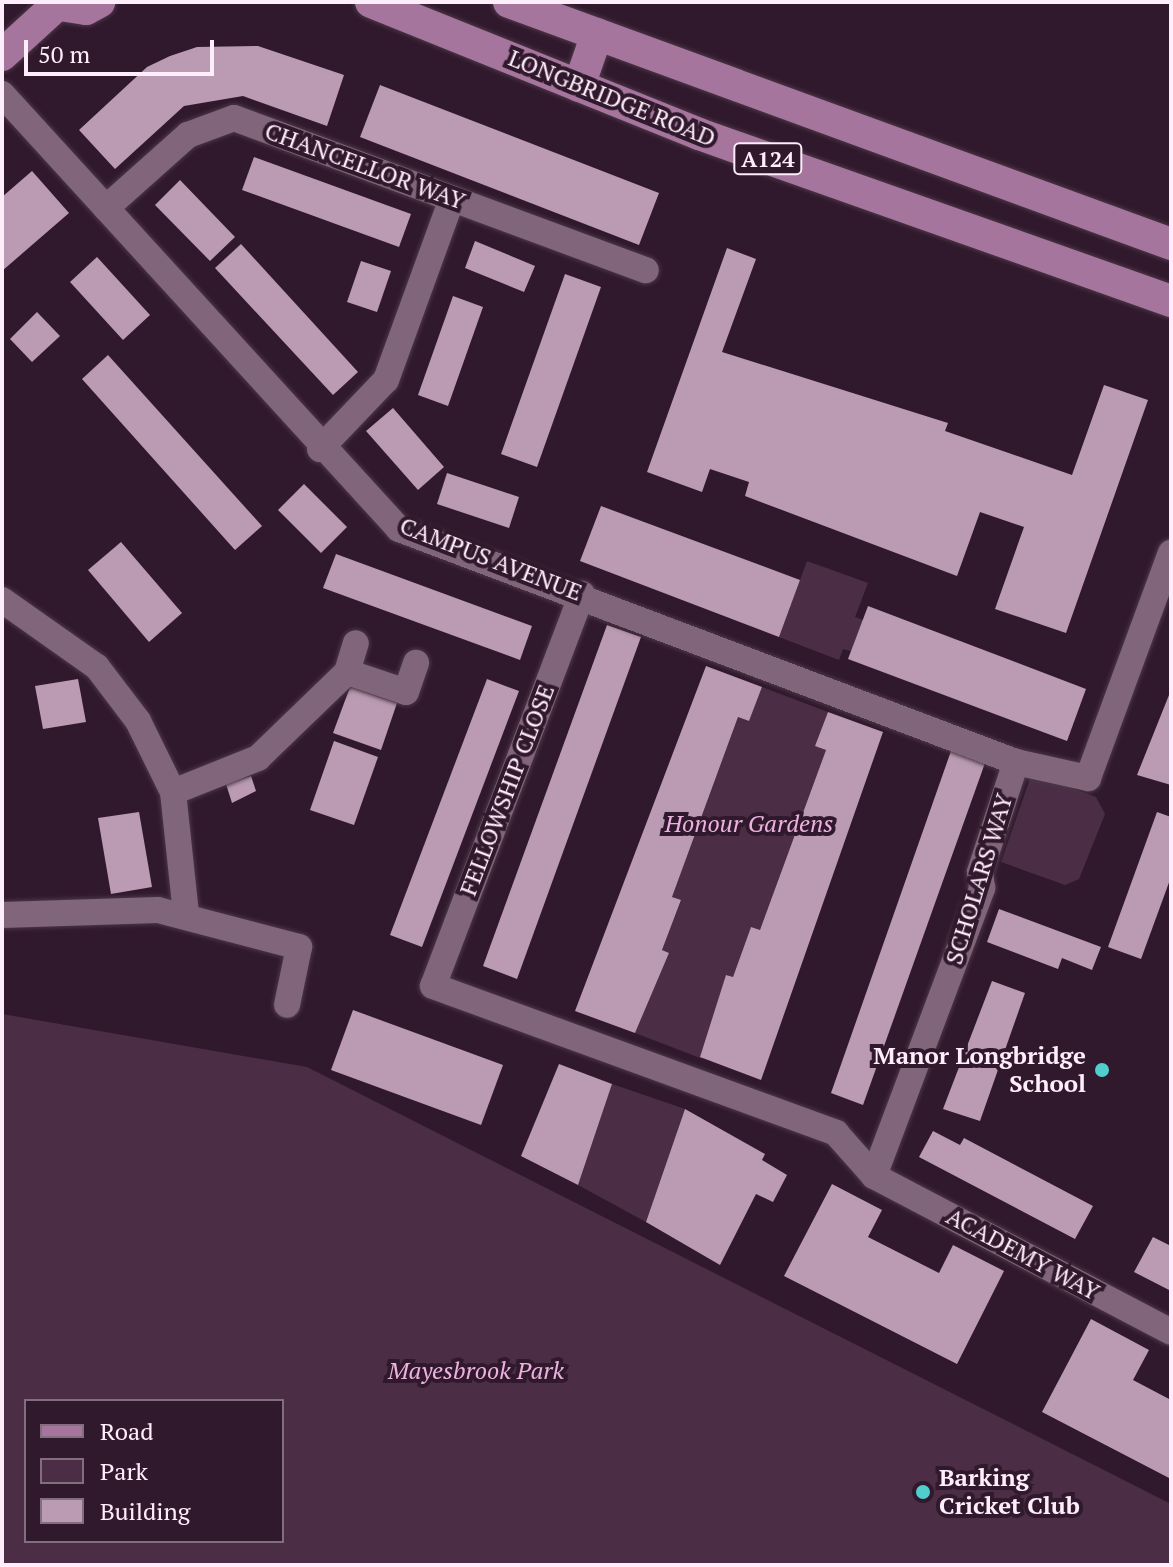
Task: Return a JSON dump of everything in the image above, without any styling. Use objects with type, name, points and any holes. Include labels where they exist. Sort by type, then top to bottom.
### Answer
[{"type":"main road","points":[[2,55],[60,3],[86,9],[99,2]]},
{"type":"main road","name":"LONGBRIDGE ROAD","points":[[371,2],[579,86],[1171,301]]},
{"type":"main road","name":"A124","points":[[509,2],[1171,244]]},
{"type":"main road","points":[[579,86],[597,34]]},
{"type":"street","name":"CAMPUS AVENUE","points":[[2,94],[320,449],[399,529],[582,594],[1016,762],[1088,778],[1171,553]]},
{"type":"street","name":"CHANCELLOR WAY","points":[[106,208],[188,135],[234,118],[646,270]]},
{"type":"street","points":[[320,449],[386,380],[452,199]]},
{"type":"street","name":"FELLOWSHIP CLOSE","points":[[582,594],[433,986],[836,1133],[874,1176]]},
{"type":"street","points":[[2,600],[42,621],[97,667],[138,721],[173,792],[186,914]]},
{"type":"street","points":[[173,792],[258,758],[347,672],[356,643]]},
{"type":"street","points":[[347,672],[406,692],[416,663]]},
{"type":"street","name":"SCHOLARS WAY","points":[[874,1176],[982,888],[980,872],[1016,762]]},
{"type":"street","points":[[2,915],[186,914],[299,947],[287,1005]]},
{"type":"street","name":"ACADEMY WAY","points":[[874,1176],[1171,1332]]},
{"type":"green space","points":[[807,561],[868,583],[855,617],[863,620],[851,651],[843,649],[839,660],[779,637]]},
{"type":"green space","name":"Honour Gardens","points":[[762,687],[828,712],[815,746],[826,750],[760,930],[751,927],[733,977],[726,975],[703,1059],[635,1033],[669,953],[662,950],[681,901],[672,897],[738,717],[749,721]]},
{"type":"green space","points":[[1032,773],[1096,797],[1105,814],[1079,879],[1065,885],[1001,862]]},
{"type":"green space","name":"Mayesbrook Park","points":[[2,1014],[307,1067],[1171,1504],[1171,1565],[2,1565]]},
{"type":"green space","points":[[612,1084],[685,1109],[646,1222],[578,1185]]},
{"type":"building","points":[[258,46],[344,75],[327,126],[243,96],[184,106],[115,169],[79,130],[147,67],[170,56],[197,47]]},
{"type":"building","points":[[380,85],[659,193],[639,245],[360,137]]},
{"type":"building","points":[[254,157],[411,214],[399,247],[242,190]]},
{"type":"building","points":[[32,171],[69,213],[2,271],[2,197]]},
{"type":"building","points":[[180,180],[235,237],[210,261],[155,205]]},
{"type":"building","points":[[475,241],[535,266],[524,292],[465,268]]},
{"type":"building","points":[[241,244],[358,372],[333,395],[215,268]]},
{"type":"building","points":[[727,248],[756,259],[722,352],[948,423],[945,431],[1072,475],[1104,385],[1148,400],[1066,633],[995,609],[1024,527],[980,512],[957,576],[745,496],[749,482],[710,469],[702,492],[647,472]]},
{"type":"building","points":[[97,257],[150,315],[123,340],[70,282]]},
{"type":"building","points":[[361,261],[391,271],[377,312],[347,302]]},
{"type":"building","points":[[565,274],[601,287],[537,467],[501,454]]},
{"type":"building","points":[[453,296],[483,307],[448,406],[418,395]]},
{"type":"building","points":[[37,312],[60,336],[32,362],[10,339]]},
{"type":"building","points":[[108,355],[262,526],[235,550],[82,379]]},
{"type":"building","points":[[393,408],[444,467],[418,490],[366,431]]},
{"type":"building","points":[[447,473],[519,497],[509,528],[437,504]]},
{"type":"building","points":[[304,484],[347,527],[321,553],[278,510]]},
{"type":"building","points":[[601,506],[800,580],[779,637],[580,561]]},
{"type":"building","points":[[121,542],[182,613],[149,642],[88,570]]},
{"type":"building","points":[[336,554],[532,626],[520,660],[323,588]]},
{"type":"building","points":[[868,606],[1086,689],[1067,741],[848,659]]},
{"type":"building","points":[[607,625],[641,637],[517,979],[483,966]]},
{"type":"building","points":[[706,666],[762,687],[749,721],[738,717],[672,897],[681,900],[662,950],[669,953],[635,1033],[575,1011]]},
{"type":"building","points":[[78,679],[86,722],[43,729],[35,686]]},
{"type":"building","points":[[487,679],[519,691],[422,947],[390,935]]},
{"type":"building","points":[[350,687],[397,703],[381,750],[333,733]]},
{"type":"building","points":[[1171,690],[1171,785],[1137,775]]},
{"type":"building","points":[[828,712],[883,732],[761,1080],[700,1057],[726,975],[733,977],[751,927],[760,930],[826,750],[815,746]]},
{"type":"building","points":[[334,741],[378,757],[354,825],[310,810]]},
{"type":"building","points":[[951,751],[985,763],[863,1105],[831,1093]]},
{"type":"building","points":[[251,776],[256,791],[232,803],[226,784]]},
{"type":"building","points":[[139,812],[152,887],[111,894],[98,818]]},
{"type":"building","points":[[1157,812],[1171,817],[1171,877],[1141,959],[1108,947]]},
{"type":"building","points":[[999,909],[1101,947],[1092,970],[1062,958],[1058,969],[987,942]]},
{"type":"building","points":[[992,981],[1025,993],[980,1121],[943,1109]]},
{"type":"building","points":[[353,1010],[503,1065],[481,1125],[331,1070]]},
{"type":"building","points":[[559,1064],[612,1084],[578,1185],[521,1156]]},
{"type":"building","points":[[685,1109],[765,1154],[762,1160],[787,1175],[773,1202],[756,1194],[720,1265],[646,1222]]},
{"type":"building","points":[[933,1131],[960,1145],[964,1138],[1093,1206],[1075,1239],[919,1157]]},
{"type":"building","points":[[832,1184],[882,1210],[868,1237],[939,1273],[953,1245],[1004,1271],[957,1364],[784,1276]]},
{"type":"building","points":[[1153,1237],[1171,1246],[1171,1291],[1134,1272]]},
{"type":"building","points":[[1091,1319],[1149,1350],[1133,1380],[1171,1400],[1171,1479],[1042,1412]]},
{"type":"place","name":"Manor Longbridge School","points":[[1102,1070]]},
{"type":"place","name":"Barking Cricket Club","points":[[923,1492]]}]
